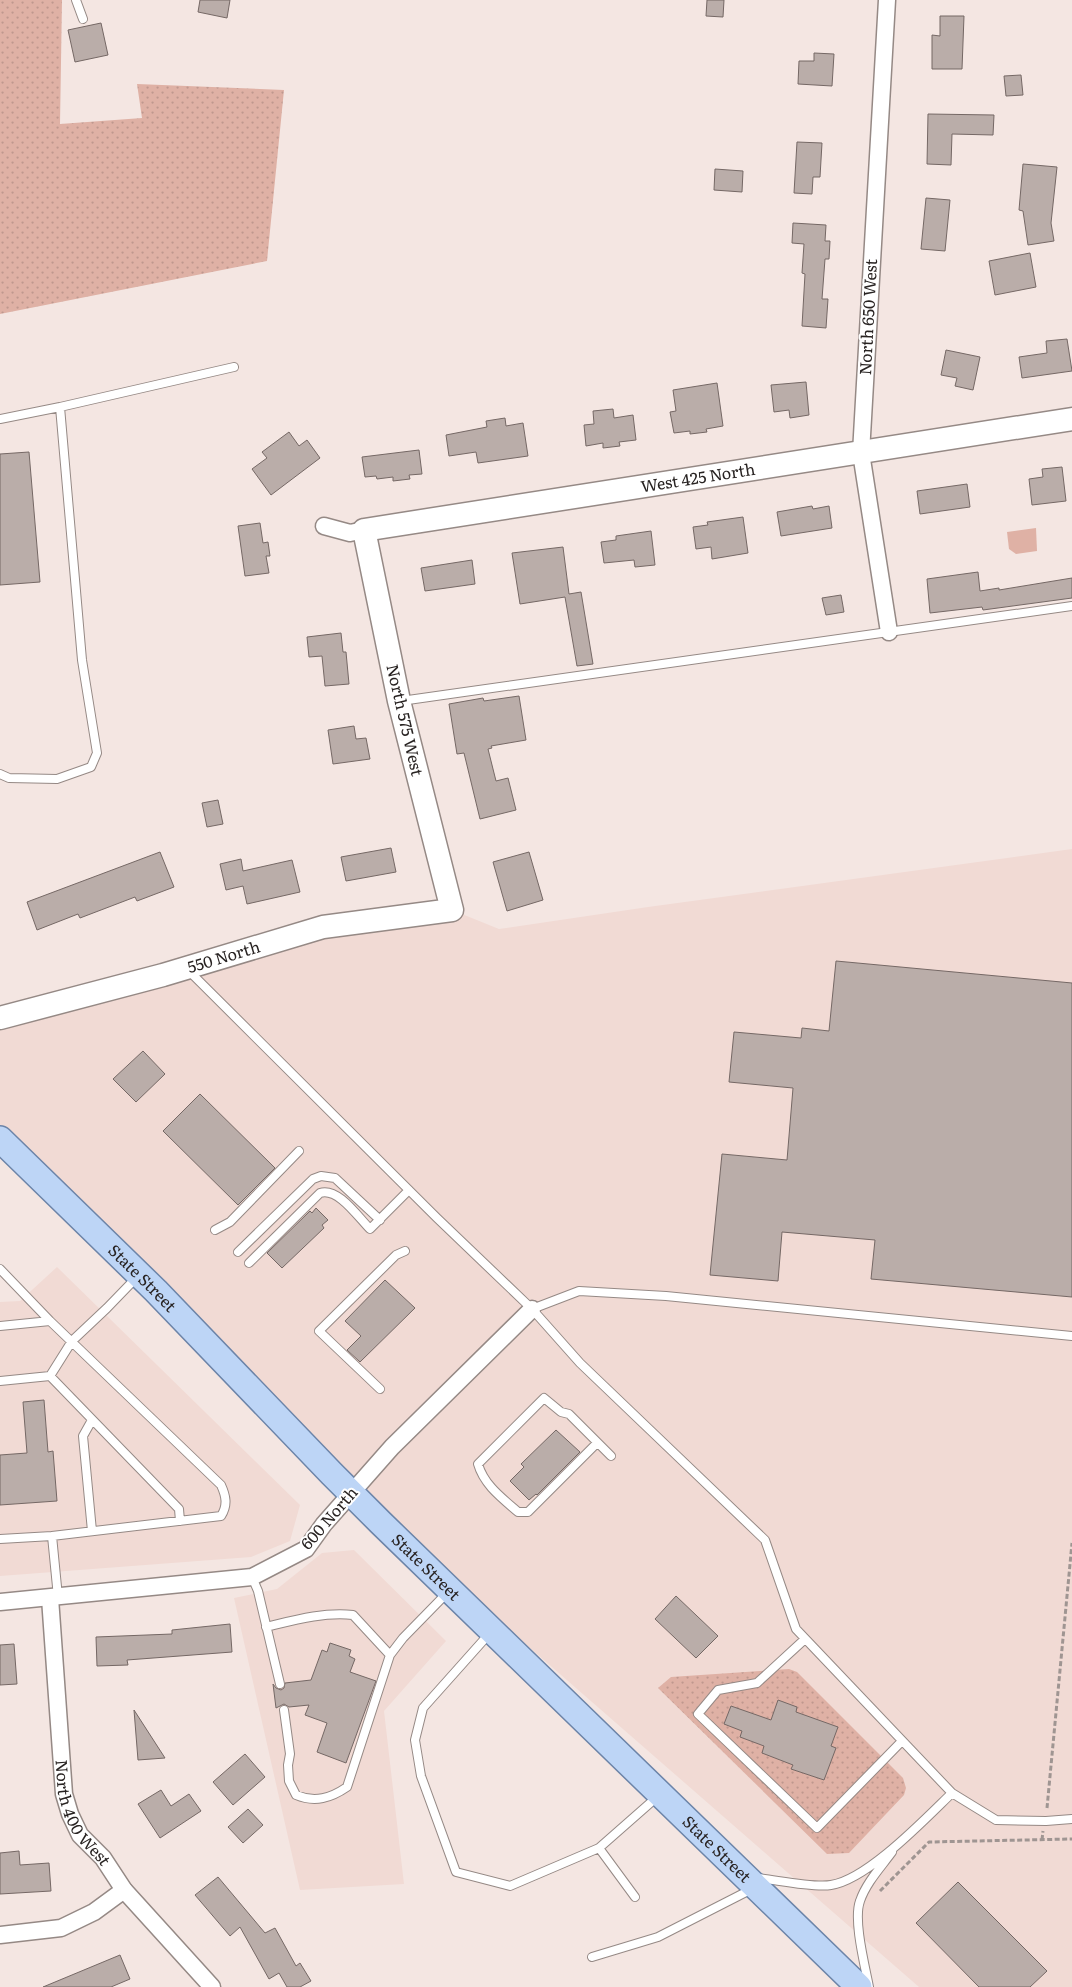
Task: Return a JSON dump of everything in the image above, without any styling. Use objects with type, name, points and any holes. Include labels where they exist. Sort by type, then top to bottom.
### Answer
[{"type":"main road","name":"State Street","points":[[0,1140],[139,1275],[351,1492],[450,1590],[859,1987]]},
{"type":"street","name":"North 650 West","points":[[887,0],[860,453],[889,632]]},
{"type":"street","name":"West 425 North","points":[[324,526],[350,532],[364,530],[1072,419]]},
{"type":"street","name":"North 575 West","points":[[364,530],[399,701],[452,910]]},
{"type":"street","name":"550 North","points":[[0,1018],[186,968],[323,927],[452,910]]},
{"type":"street","name":"600 North","points":[[0,1602],[252,1577],[306,1549],[324,1524],[392,1447],[532,1309]]},
{"type":"street","name":"North 400 West","points":[[54,1598],[64,1794],[70,1814],[80,1834],[103,1858],[124,1890],[212,1987]]},
{"type":"street","points":[[0,1934],[61,1928],[94,1912],[124,1890]]},
{"type":"lane","points":[[76,0],[83,19]]},
{"type":"lane","points":[[0,419],[234,367]]},
{"type":"lane","points":[[0,774],[9,778],[56,779],[91,767],[97,753],[82,660],[60,406]]},
{"type":"lane","points":[[399,701],[1072,606]]},
{"type":"lane","points":[[186,968],[409,1190],[532,1309],[580,1363],[765,1540],[796,1629],[952,1793],[996,1820],[1046,1821],[1072,1819]]},
{"type":"lane","points":[[215,1230],[230,1222],[299,1151]]},
{"type":"lane","points":[[238,1252],[313,1179],[321,1176],[335,1178],[380,1220]]},
{"type":"lane","points":[[249,1263],[320,1192],[325,1191],[336,1194],[370,1229],[409,1190]]},
{"type":"lane","points":[[380,1389],[319,1331],[396,1254],[405,1251]]},
{"type":"lane","points":[[0,1539],[52,1536],[221,1516],[226,1509],[226,1496],[222,1485],[50,1321],[1,1270]]},
{"type":"lane","points":[[50,1376],[72,1341],[139,1275]]},
{"type":"lane","points":[[532,1309],[579,1291],[666,1296],[1072,1336]]},
{"type":"lane","points":[[0,1326],[50,1321]]},
{"type":"lane","points":[[0,1380],[50,1376]]},
{"type":"lane","points":[[50,1376],[179,1509],[180,1521]]},
{"type":"lane","points":[[597,1443],[528,1512],[518,1512],[488,1485],[481,1475],[478,1464],[544,1398],[561,1412],[569,1414],[611,1456]]},
{"type":"lane","points":[[92,1420],[83,1436],[92,1531]]},
{"type":"lane","points":[[52,1536],[54,1598]]},
{"type":"lane","points":[[252,1577],[258,1591],[280,1684]]},
{"type":"lane","points":[[284,1710],[290,1754],[288,1765],[289,1782],[296,1796],[305,1799],[320,1799],[335,1796],[347,1786],[390,1655],[403,1638],[450,1590]]},
{"type":"lane","points":[[266,1627],[296,1619],[336,1613],[353,1615],[390,1655]]},
{"type":"lane","points":[[492,1631],[423,1708],[415,1740],[421,1776],[456,1872],[510,1886],[599,1848],[661,1794]]},
{"type":"lane","points":[[805,1639],[757,1683],[718,1690],[698,1714],[817,1828],[902,1741]]},
{"type":"lane","points":[[592,1957],[658,1937],[751,1882],[828,1886],[854,1877],[896,1846],[952,1793]]},
{"type":"lane","points":[[869,1987],[858,1919],[859,1903],[867,1887],[896,1846]]},
{"type":"lane","points":[[599,1848],[635,1896]]},
{"type":"path","points":[[1042,1840],[1046,1821],[1072,1543]]},
{"type":"path","points":[[876,1895],[929,1842],[1072,1838]]},
{"type":"shaded area","points":[[0,0],[62,0],[60,124],[142,118],[137,84],[284,90],[267,261],[0,314]]},
{"type":"shaded area","points":[[1036,528],[1037,551],[1016,554],[1009,549],[1007,532]]},
{"type":"shaded area","points":[[1072,849],[1072,1987],[919,1987],[351,1492],[0,1142],[0,1018],[323,927],[452,910],[499,929]]},
{"type":"shaded area","points":[[57,1267],[300,1505],[290,1541],[251,1557],[0,1576],[0,1302],[20,1301]]},
{"type":"shaded area","points":[[354,1550],[446,1641],[384,1711],[404,1884],[300,1890],[234,1598],[277,1589],[322,1553]]},
{"type":"shaded area","points":[[789,1669],[797,1672],[903,1778],[906,1788],[904,1795],[849,1853],[827,1854],[658,1688],[671,1677]]},
{"type":"building","points":[[200,0],[230,0],[227,18],[198,12]]},
{"type":"building","points":[[707,0],[724,0],[723,17],[706,16]]},
{"type":"building","points":[[940,16],[964,16],[962,69],[932,69],[932,35],[940,36]]},
{"type":"building","points":[[101,23],[108,55],[75,62],[68,30]]},
{"type":"building","points":[[814,53],[834,54],[832,86],[798,84],[799,61],[814,61]]},
{"type":"building","points":[[1021,75],[1023,95],[1006,96],[1004,76]]},
{"type":"building","points":[[928,114],[994,115],[993,135],[952,134],[951,165],[927,164]]},
{"type":"building","points":[[797,142],[822,143],[820,177],[813,177],[812,194],[794,193]]},
{"type":"building","points":[[1023,164],[1057,167],[1051,223],[1054,241],[1028,245],[1023,211],[1019,210]]},
{"type":"building","points":[[715,169],[743,171],[742,192],[714,190]]},
{"type":"building","points":[[926,198],[950,200],[945,251],[921,249]]},
{"type":"building","points":[[793,223],[826,225],[825,241],[830,241],[829,259],[825,259],[822,299],[828,299],[826,328],[802,326],[805,274],[802,273],[804,244],[792,243]]},
{"type":"building","points":[[1030,253],[1036,287],[995,295],[989,261]]},
{"type":"building","points":[[1067,339],[1072,371],[1022,378],[1019,357],[1047,353],[1046,341]]},
{"type":"building","points":[[946,350],[980,357],[973,390],[955,386],[957,378],[941,375]]},
{"type":"building","points":[[806,382],[809,415],[790,418],[789,410],[774,412],[771,385]]},
{"type":"building","points":[[717,383],[723,426],[706,429],[707,432],[690,434],[690,431],[674,433],[670,412],[676,411],[673,390]]},
{"type":"building","points":[[613,409],[614,418],[633,415],[636,440],[619,442],[620,446],[603,448],[603,443],[586,446],[584,425],[594,424],[593,411]]},
{"type":"building","points":[[505,418],[506,426],[523,423],[528,456],[478,463],[476,452],[449,456],[446,435],[487,427],[486,421]]},
{"type":"building","points":[[289,432],[299,446],[307,440],[320,458],[271,495],[252,469],[267,458],[262,452]]},
{"type":"building","points":[[419,450],[422,474],[409,475],[410,479],[393,481],[393,477],[377,479],[376,476],[365,477],[362,457]]},
{"type":"building","points":[[29,452],[40,582],[0,585],[0,454]]},
{"type":"building","points":[[1062,467],[1066,501],[1032,505],[1029,479],[1043,477],[1042,469]]},
{"type":"building","points":[[967,484],[970,507],[920,514],[917,491]]},
{"type":"building","points":[[812,506],[813,509],[829,506],[832,528],[781,536],[777,512]]},
{"type":"building","points":[[743,517],[748,553],[712,559],[711,547],[696,549],[693,527],[708,525],[707,522]]},
{"type":"building","points":[[260,523],[263,543],[268,542],[270,556],[266,556],[269,573],[245,576],[238,526]]},
{"type":"building","points":[[651,531],[655,565],[635,567],[634,560],[604,563],[601,542],[616,540],[616,536]]},
{"type":"building","points":[[563,547],[569,594],[581,592],[593,664],[577,666],[565,597],[520,604],[512,553]]},
{"type":"building","points":[[472,560],[475,584],[425,591],[421,568]]},
{"type":"building","points":[[978,572],[980,591],[999,588],[999,590],[1072,578],[1072,598],[983,610],[982,607],[930,613],[927,579]]},
{"type":"building","points":[[841,595],[844,612],[826,615],[822,598]]},
{"type":"building","points":[[341,633],[343,652],[346,652],[349,684],[325,686],[322,656],[309,657],[307,637]]},
{"type":"building","points":[[519,696],[526,740],[491,746],[492,748],[488,749],[496,781],[508,778],[516,810],[480,819],[464,753],[457,754],[449,704],[483,698],[484,701]]},
{"type":"building","points":[[354,726],[356,739],[366,738],[370,759],[333,764],[328,730]]},
{"type":"building","points":[[218,800],[223,824],[207,827],[202,803]]},
{"type":"building","points":[[391,848],[396,872],[346,881],[341,857]]},
{"type":"building","points":[[160,852],[174,887],[137,901],[135,897],[80,918],[78,914],[37,930],[27,902]]},
{"type":"building","points":[[529,852],[543,900],[507,911],[493,862]]},
{"type":"building","points":[[241,859],[243,871],[292,860],[300,892],[247,904],[243,886],[226,890],[220,864]]},
{"type":"building","points":[[836,961],[1072,983],[1072,1297],[871,1279],[875,1240],[782,1232],[778,1281],[710,1275],[722,1154],[787,1160],[793,1088],[729,1082],[734,1032],[801,1038],[802,1028],[829,1031]]},
{"type":"building","points":[[143,1051],[165,1074],[136,1102],[113,1079]]},
{"type":"building","points":[[200,1094],[275,1168],[238,1205],[163,1131]]},
{"type":"building","points":[[316,1208],[328,1220],[322,1225],[324,1228],[282,1268],[267,1253],[310,1211],[312,1213]]},
{"type":"building","points":[[385,1280],[415,1308],[360,1362],[347,1350],[361,1336],[345,1321]]},
{"type":"building","points":[[44,1400],[48,1452],[53,1451],[57,1501],[0,1505],[0,1455],[27,1453],[23,1402]]},
{"type":"building","points":[[556,1430],[580,1452],[537,1495],[529,1500],[510,1481],[524,1467],[521,1464]]},
{"type":"building","points":[[676,1596],[718,1636],[696,1658],[655,1619]]},
{"type":"building","points":[[230,1624],[232,1652],[127,1660],[128,1665],[97,1666],[96,1637],[172,1634],[172,1630]]},
{"type":"building","points":[[330,1643],[351,1650],[349,1656],[355,1659],[350,1672],[376,1681],[346,1763],[317,1752],[327,1723],[305,1715],[309,1705],[289,1707],[284,1704],[276,1708],[273,1684],[281,1690],[284,1688],[285,1683],[311,1680],[322,1650],[327,1652]]},
{"type":"building","points":[[14,1644],[17,1684],[0,1685],[0,1645]]},
{"type":"building","points":[[778,1700],[797,1707],[796,1712],[838,1727],[831,1746],[836,1748],[824,1780],[791,1769],[793,1765],[762,1753],[764,1746],[740,1737],[742,1731],[724,1724],[731,1706],[771,1720]]},
{"type":"building","points":[[134,1710],[165,1758],[138,1760]]},
{"type":"building","points":[[245,1754],[265,1777],[233,1805],[213,1782]]},
{"type":"building","points":[[161,1790],[171,1806],[189,1794],[201,1811],[160,1838],[138,1804]]},
{"type":"building","points":[[248,1809],[263,1825],[243,1843],[228,1827]]},
{"type":"building","points":[[19,1851],[20,1865],[49,1863],[51,1891],[0,1894],[0,1853]]},
{"type":"building","points":[[218,1877],[265,1933],[275,1928],[296,1966],[300,1963],[311,1981],[300,1987],[287,1987],[279,1973],[269,1979],[240,1927],[230,1936],[195,1895]]},
{"type":"building","points":[[958,1882],[1047,1971],[1030,1987],[979,1987],[916,1923]]},
{"type":"building","points":[[120,1955],[130,1979],[111,1987],[43,1987]]}]
